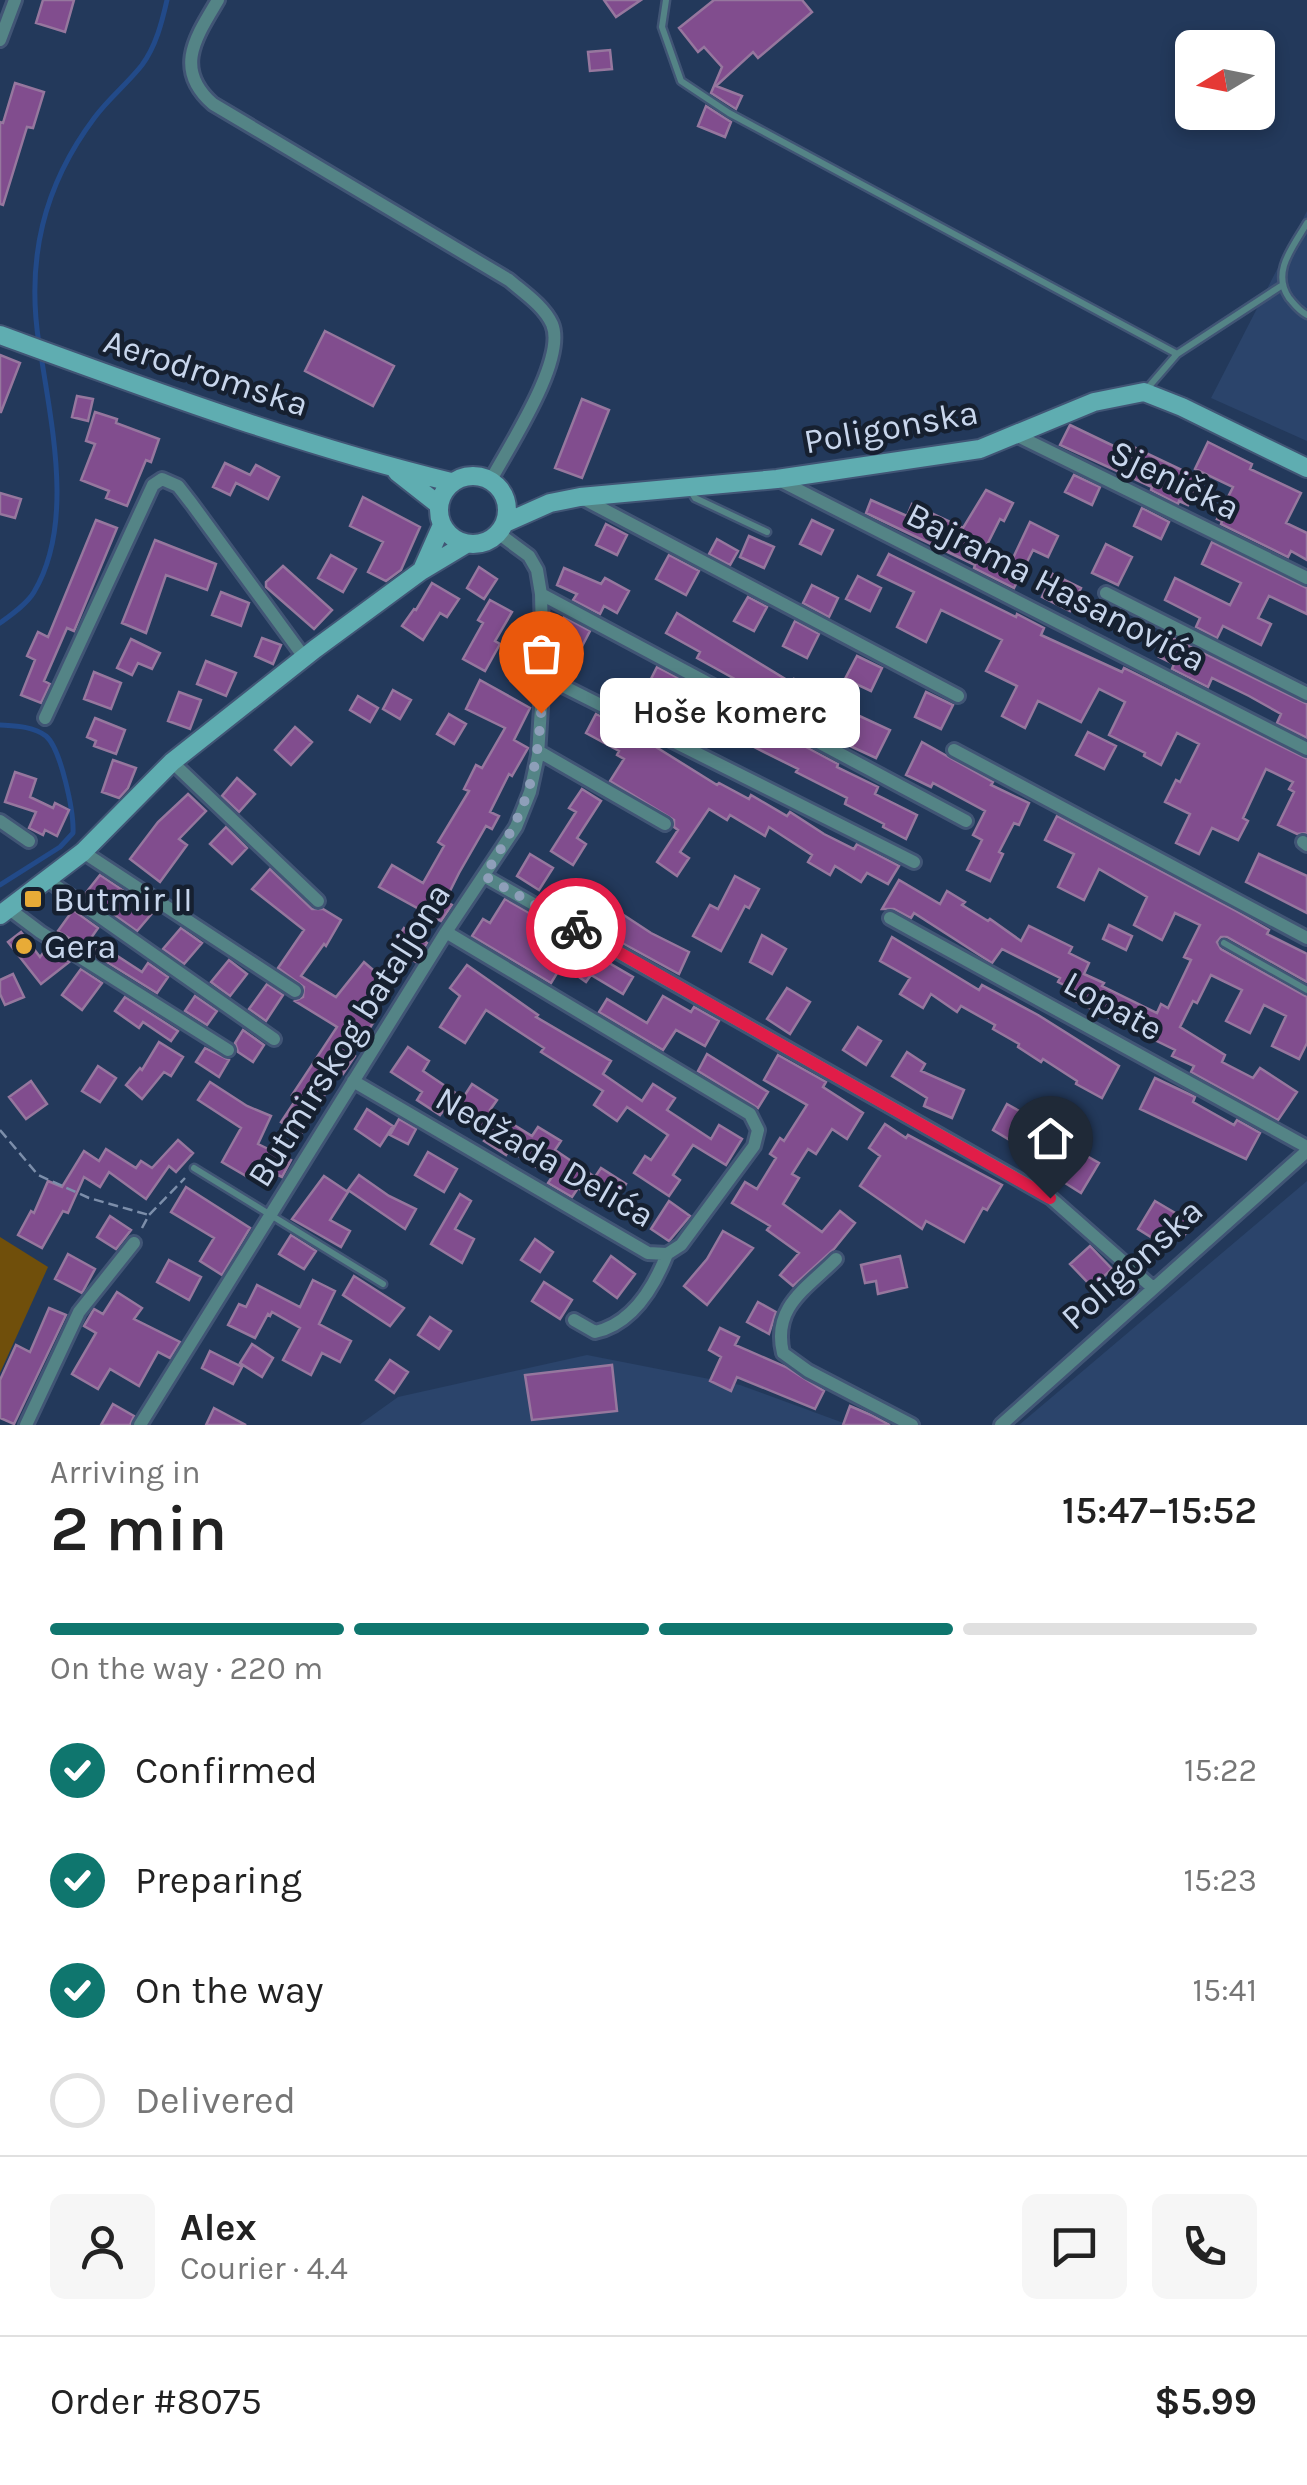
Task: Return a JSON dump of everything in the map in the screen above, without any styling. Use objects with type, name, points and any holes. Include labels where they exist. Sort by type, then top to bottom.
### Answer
[{"type":"street","points":[[0,40],[15,0]]},
{"type":"street","points":[[218,0],[192,52],[193,81],[201,94],[508,280],[550,319],[556,348],[549,371],[492,480]]},
{"type":"street","name":"Aerodromska","points":[[0,335],[393,468],[451,482]]},
{"type":"street","points":[[1144,392],[1182,406],[1307,468]]},
{"type":"street","name":"Poligonska","points":[[502,528],[550,504],[580,497],[777,479],[980,449],[1094,402],[1144,392]]},
{"type":"street","name":"Sjenička","points":[[1016,436],[1307,578]]},
{"type":"street","name":"Aerodromska","points":[[393,468],[439,505]]},
{"type":"street","points":[[468,476],[492,480],[506,500],[502,528],[478,544],[454,539],[442,525],[439,505],[451,482],[468,476]]},
{"type":"street","points":[[46,718],[153,485],[162,479],[178,486],[304,657]]},
{"type":"street","name":"Bajrama Hasanovića","points":[[777,479],[1307,749]]},
{"type":"street","points":[[580,497],[958,696]]},
{"type":"street","name":"Poligonska","points":[[506,500],[550,504]]},
{"type":"street","points":[[421,571],[442,525]]},
{"type":"street","name":"Butmirskog bataljona","points":[[140,1425],[446,932],[516,827],[530,792],[538,751],[544,676],[541,594],[529,556],[502,528]]},
{"type":"street","points":[[228,1050],[4,912],[83,852],[172,762],[304,657],[421,571],[466,544]]},
{"type":"street","points":[[1106,593],[1307,694]]},
{"type":"street","points":[[541,594],[966,821]]},
{"type":"street","points":[[544,676],[914,862]]},
{"type":"street","points":[[954,750],[1307,938]]},
{"type":"street","points":[[538,751],[665,824]]},
{"type":"street","points":[[172,762],[318,901]]},
{"type":"street","points":[[0,821],[28,841]]},
{"type":"street","points":[[83,852],[295,991]]},
{"type":"street","points":[[484,876],[1050,1198],[1153,1288]]},
{"type":"street","points":[[46,879],[274,1039]]},
{"type":"street","name":"Lopate","points":[[890,918],[1307,1149]]},
{"type":"street","name":"Nedžada Delića","points":[[353,1081],[648,1253],[667,1254],[682,1245],[754,1146],[758,1130],[750,1114],[446,932]]},
{"type":"street","name":"Poligonska","points":[[1001,1425],[1307,1149]]},
{"type":"street","points":[[26,1425],[79,1312],[134,1243]]},
{"type":"street","points":[[574,1320],[595,1332],[616,1328],[655,1284],[667,1254]]},
{"type":"street","points":[[836,1259],[786,1308],[778,1334],[783,1353],[808,1371],[912,1425]]},
{"type":"lane","points":[[666,0],[662,27],[681,81],[729,112],[1177,354]]},
{"type":"lane","points":[[1307,223],[1282,268],[1281,286],[1299,311],[1307,315]]},
{"type":"lane","points":[[1144,392],[1177,354],[1281,286]]},
{"type":"lane","points":[[688,487],[696,498],[767,532]]},
{"type":"lane","points":[[1224,943],[1307,990]]},
{"type":"lane","points":[[194,1168],[383,1284]]},
{"type":"path","points":[[0,1130],[38,1175],[89,1198],[148,1216]]},
{"type":"path","name":"Butmirskog bataljona","points":[[134,1243],[148,1216],[194,1168]]},
{"type":"shaded area","points":[[1307,211],[1307,441],[1211,398]]},
{"type":"shaded area","points":[[1307,1181],[1307,1425],[1019,1425]]},
{"type":"shaded area","points":[[0,1237],[48,1267],[0,1373]]},
{"type":"shaded area","points":[[587,1355],[740,1385],[849,1425],[359,1425],[398,1397]]},
{"type":"building","points":[[43,0],[74,0],[65,32],[36,23]]},
{"type":"building","points":[[604,0],[641,0],[616,17]]},
{"type":"building","points":[[714,0],[802,0],[812,12],[758,58],[753,52],[716,86],[742,96],[736,109],[711,93],[722,67],[704,47],[698,52],[679,28]]},
{"type":"building","points":[[610,50],[612,69],[590,71],[588,52]]},
{"type":"building","points":[[15,83],[44,92],[33,128],[27,127],[3,205],[0,122],[3,123]]},
{"type":"building","points":[[706,106],[731,122],[725,137],[698,126]]},
{"type":"building","points":[[325,331],[394,366],[373,406],[305,371]]},
{"type":"building","points":[[0,355],[20,363],[1,412],[0,412]]},
{"type":"building","points":[[77,396],[93,399],[88,421],[72,417]]},
{"type":"building","points":[[582,399],[609,410],[582,478],[555,468]]},
{"type":"building","points":[[95,412],[159,439],[127,506],[106,498],[109,491],[81,480],[95,444],[86,441]]},
{"type":"building","points":[[1070,425],[1122,450],[1125,443],[1201,479],[1188,505],[1179,501],[1178,504],[1151,490],[1152,487],[1060,445]]},
{"type":"building","points":[[1208,442],[1252,464],[1250,469],[1301,493],[1286,523],[1307,533],[1307,560],[1291,551],[1288,557],[1221,524],[1217,519],[1233,487],[1195,469]]},
{"type":"building","points":[[225,463],[250,475],[256,465],[279,477],[268,499],[236,483],[230,495],[213,487]]},
{"type":"building","points":[[1074,475],[1100,487],[1092,505],[1065,492]]},
{"type":"building","points":[[986,490],[1013,503],[987,545],[1013,558],[1030,522],[1058,536],[1048,557],[1033,550],[1014,588],[866,513],[871,500],[907,516],[912,504],[963,528]]},
{"type":"building","points":[[0,493],[21,499],[15,518],[0,514]]},
{"type":"building","points":[[363,497],[420,527],[401,570],[386,581],[368,572],[383,542],[350,526]]},
{"type":"building","points":[[1142,508],[1169,522],[1161,539],[1134,526]]},
{"type":"building","points":[[96,520],[117,528],[74,631],[67,628],[44,681],[50,684],[41,703],[21,695],[35,660],[27,656],[38,632],[48,637]]},
{"type":"building","points":[[812,520],[833,530],[821,554],[800,544]]},
{"type":"building","points":[[606,524],[627,535],[617,555],[596,545]]},
{"type":"building","points":[[749,536],[774,547],[764,568],[740,557]]},
{"type":"building","points":[[717,539],[738,551],[730,565],[709,554]]},
{"type":"building","points":[[155,540],[216,564],[207,590],[166,575],[146,633],[122,623]]},
{"type":"building","points":[[1212,542],[1307,588],[1307,614],[1269,596],[1258,618],[1271,624],[1261,645],[1223,626],[1217,638],[1196,627],[1200,618],[1165,600],[1175,578],[1230,605],[1241,583],[1202,564]]},
{"type":"building","points":[[1106,544],[1132,557],[1118,585],[1092,573]]},
{"type":"building","points":[[889,554],[1044,628],[1041,635],[1122,672],[1124,668],[1307,759],[1307,833],[1297,834],[1278,825],[1294,792],[1289,789],[1293,782],[1266,769],[1243,818],[1248,821],[1238,840],[1212,828],[1199,854],[1176,843],[1190,814],[1165,802],[1199,744],[1177,733],[1161,765],[1144,756],[1145,753],[1109,735],[1125,702],[1099,689],[1081,722],[1038,701],[1025,728],[1002,716],[1017,686],[986,671],[1002,640],[941,610],[926,642],[897,627],[914,592],[878,575]]},
{"type":"building","points":[[331,555],[356,569],[343,592],[318,578]]},
{"type":"building","points":[[669,555],[699,571],[686,595],[656,579]]},
{"type":"building","points":[[283,566],[332,610],[314,629],[266,587],[266,582]]},
{"type":"building","points":[[479,567],[497,579],[484,599],[467,588]]},
{"type":"building","points":[[564,568],[601,584],[605,578],[629,591],[617,613],[604,606],[600,614],[573,600],[577,594],[557,585]]},
{"type":"building","points":[[1053,574],[1081,588],[1070,611],[1042,597]]},
{"type":"building","points":[[858,576],[881,588],[870,611],[846,599]]},
{"type":"building","points":[[432,583],[459,599],[447,617],[440,613],[423,640],[402,626]]},
{"type":"building","points":[[812,585],[838,598],[829,617],[803,603]]},
{"type":"building","points":[[221,592],[249,603],[241,626],[212,615]]},
{"type":"building","points":[[748,597],[767,607],[754,631],[734,621]]},
{"type":"building","points":[[490,600],[512,612],[495,641],[500,644],[485,671],[463,659],[483,623],[478,620]]},
{"type":"building","points":[[677,613],[792,683],[794,679],[817,691],[807,714],[697,658],[700,652],[666,633]]},
{"type":"building","points":[[564,617],[590,631],[579,652],[553,637]]},
{"type":"building","points":[[795,621],[819,634],[807,658],[783,646]]},
{"type":"building","points":[[1169,636],[1307,704],[1307,738],[1277,723],[1281,714],[1249,696],[1212,678],[1208,687],[1172,669],[1174,664],[1159,657]]},
{"type":"building","points":[[262,638],[281,645],[273,664],[255,656]]},
{"type":"building","points":[[131,639],[160,653],[152,669],[138,663],[132,675],[117,668]]},
{"type":"building","points":[[857,656],[882,668],[871,691],[845,679]]},
{"type":"building","points":[[206,661],[236,673],[226,696],[197,684]]},
{"type":"building","points":[[657,667],[678,678],[670,695],[648,685]]},
{"type":"building","points":[[94,672],[121,683],[111,709],[84,699]]},
{"type":"building","points":[[480,680],[530,708],[514,740],[528,748],[512,776],[509,774],[490,812],[499,816],[492,829],[486,826],[459,873],[445,901],[452,905],[441,921],[379,887],[392,865],[423,883],[444,846],[438,842],[469,791],[464,789],[476,765],[482,768],[505,728],[466,709]]},
{"type":"building","points":[[393,690],[411,700],[400,719],[383,709]]},
{"type":"building","points":[[179,692],[201,700],[190,729],[168,721]]},
{"type":"building","points":[[926,692],[953,705],[941,729],[915,717]]},
{"type":"building","points":[[709,695],[878,787],[875,794],[917,815],[906,839],[845,804],[847,798],[699,714]]},
{"type":"building","points":[[358,696],[378,708],[370,722],[350,710]]},
{"type":"building","points":[[840,707],[890,730],[876,758],[826,735]]},
{"type":"building","points":[[449,714],[466,724],[454,744],[437,734]]},
{"type":"building","points":[[596,714],[658,745],[717,785],[749,799],[751,795],[787,816],[790,812],[854,849],[857,844],[899,866],[888,884],[867,873],[861,882],[835,866],[830,875],[808,862],[812,855],[769,827],[765,836],[730,815],[727,820],[709,809],[680,852],[689,858],[677,876],[657,862],[678,830],[674,820],[610,781],[624,759],[617,755],[619,751],[586,733]]},
{"type":"building","points":[[95,718],[125,730],[116,754],[94,746],[96,741],[87,737]]},
{"type":"building","points":[[295,727],[312,742],[291,765],[275,750]]},
{"type":"building","points":[[1088,732],[1116,746],[1104,769],[1076,755]]},
{"type":"building","points":[[922,742],[993,782],[991,785],[1029,803],[999,852],[1003,854],[990,881],[967,870],[982,840],[973,835],[985,811],[933,783],[931,787],[906,775]]},
{"type":"building","points":[[113,760],[136,768],[119,798],[102,792]]},
{"type":"building","points":[[15,772],[36,779],[30,797],[53,808],[55,803],[69,810],[57,836],[29,828],[36,812],[5,802]]},
{"type":"building","points":[[237,778],[255,794],[239,812],[222,796]]},
{"type":"building","points":[[582,789],[601,801],[577,838],[586,844],[573,865],[551,851],[576,812],[569,808]]},
{"type":"building","points":[[188,794],[206,811],[179,839],[187,845],[160,882],[130,859],[158,822]]},
{"type":"building","points":[[1057,816],[1236,911],[1269,930],[1267,934],[1307,954],[1307,982],[1227,937],[1217,942],[1221,949],[1307,997],[1307,1043],[1299,1059],[1272,1046],[1286,1016],[1264,1005],[1250,1033],[1226,1021],[1242,990],[1211,975],[1180,1027],[1225,1055],[1222,1062],[1253,1078],[1260,1068],[1297,1092],[1278,1120],[1191,1072],[1194,1066],[1172,1056],[1175,1050],[1071,999],[1076,991],[1058,982],[1060,978],[1002,949],[992,963],[914,913],[911,918],[894,909],[882,909],[899,880],[940,904],[947,891],[965,902],[962,905],[1021,941],[1029,926],[1072,947],[1069,953],[1089,963],[1084,974],[1104,983],[1102,986],[1157,1013],[1161,1004],[1168,1008],[1191,960],[1184,957],[1200,925],[1175,913],[1162,940],[1134,925],[1147,897],[1099,869],[1084,900],[1058,887],[1074,854],[1045,840]]},
{"type":"building","points":[[226,827],[247,848],[232,864],[210,844]]},
{"type":"building","points":[[530,854],[553,868],[539,890],[517,876]]},
{"type":"building","points":[[1259,854],[1307,876],[1307,913],[1246,882]]},
{"type":"building","points":[[270,869],[312,909],[323,909],[341,920],[301,976],[336,997],[364,962],[386,981],[360,1014],[373,1023],[355,1056],[343,1074],[339,1071],[301,1134],[281,1122],[297,1098],[292,1095],[337,1027],[295,1001],[303,997],[304,987],[278,968],[304,930],[252,889]]},
{"type":"building","points":[[100,875],[154,911],[137,931],[85,894]]},
{"type":"building","points":[[735,876],[759,889],[749,908],[745,906],[721,951],[693,936],[710,905],[718,909]]},
{"type":"building","points":[[575,883],[651,933],[689,952],[679,974],[562,904]]},
{"type":"building","points":[[505,899],[633,977],[623,994],[591,975],[586,982],[562,965],[551,983],[472,936],[483,919],[490,923]]},
{"type":"building","points":[[73,910],[98,928],[91,938],[95,941],[85,948],[58,931]]},
{"type":"building","points":[[1109,925],[1132,936],[1126,950],[1103,939]]},
{"type":"building","points":[[181,928],[202,943],[184,964],[163,949]]},
{"type":"building","points":[[404,928],[427,943],[416,962],[392,947]]},
{"type":"building","points":[[21,932],[40,957],[47,948],[69,962],[41,984],[8,942]]},
{"type":"building","points":[[762,935],[786,949],[772,974],[750,962]]},
{"type":"building","points":[[892,937],[979,990],[982,985],[1038,1015],[1119,1066],[1102,1098],[1018,1047],[1019,1044],[993,1029],[995,1025],[961,1006],[957,1012],[931,994],[923,1008],[900,994],[910,978],[880,961]]},
{"type":"building","points":[[99,944],[142,972],[148,963],[168,977],[157,993],[92,953]]},
{"type":"building","points":[[229,960],[247,974],[230,996],[211,982]]},
{"type":"building","points":[[467,965],[536,1017],[611,1061],[603,1074],[642,1101],[653,1084],[675,1098],[667,1110],[711,1139],[719,1125],[742,1139],[726,1165],[693,1145],[673,1175],[680,1180],[669,1196],[634,1173],[645,1156],[651,1160],[668,1135],[627,1107],[617,1121],[594,1105],[603,1091],[541,1052],[544,1048],[486,1010],[465,1043],[440,1027],[460,996],[450,988]]},
{"type":"building","points":[[81,969],[102,983],[82,1010],[62,995]]},
{"type":"building","points":[[13,974],[24,997],[5,1005],[0,980]]},
{"type":"building","points":[[267,984],[283,995],[266,1021],[249,1009]]},
{"type":"building","points":[[787,988],[810,1002],[790,1034],[767,1019]]},
{"type":"building","points":[[195,996],[217,1011],[207,1025],[185,1011]]},
{"type":"building","points":[[663,996],[691,1012],[694,1007],[719,1021],[705,1046],[676,1030],[663,1050],[599,1012],[607,999],[647,1023]]},
{"type":"building","points":[[125,997],[178,1031],[171,1041],[143,1022],[139,1028],[115,1011]]},
{"type":"building","points":[[858,1027],[881,1041],[866,1065],[843,1050]]},
{"type":"building","points":[[243,1030],[264,1045],[253,1062],[238,1052],[235,1043]]},
{"type":"building","points":[[159,1042],[183,1057],[171,1076],[164,1072],[142,1099],[126,1085],[142,1070]]},
{"type":"building","points":[[408,1047],[429,1061],[423,1071],[463,1098],[472,1084],[497,1100],[490,1110],[532,1136],[538,1127],[561,1141],[555,1150],[595,1177],[601,1168],[626,1184],[611,1209],[578,1188],[572,1197],[548,1183],[552,1177],[509,1150],[506,1155],[484,1141],[489,1134],[446,1107],[440,1115],[417,1100],[422,1092],[391,1072]]},
{"type":"building","points":[[205,1048],[229,1060],[219,1077],[196,1062]]},
{"type":"building","points":[[907,1052],[925,1064],[921,1071],[964,1090],[952,1118],[924,1106],[927,1098],[892,1076]]},
{"type":"building","points":[[707,1054],[768,1092],[758,1108],[698,1071]]},
{"type":"building","points":[[778,1055],[826,1082],[823,1087],[863,1113],[847,1139],[832,1129],[816,1154],[808,1149],[792,1174],[799,1178],[783,1204],[822,1232],[840,1211],[855,1223],[834,1249],[793,1286],[780,1275],[799,1253],[767,1230],[770,1226],[732,1203],[745,1182],[757,1189],[776,1158],[770,1154],[780,1138],[784,1141],[807,1105],[764,1080]]},
{"type":"building","points":[[98,1066],[116,1078],[100,1102],[82,1091]]},
{"type":"building","points":[[1155,1078],[1195,1097],[1193,1102],[1234,1125],[1237,1120],[1260,1133],[1246,1159],[1140,1109]]},
{"type":"building","points":[[31,1081],[47,1104],[26,1119],[9,1097]]},
{"type":"building","points":[[210,1082],[271,1116],[258,1144],[291,1160],[282,1177],[253,1163],[246,1176],[222,1162],[241,1128],[198,1100]]},
{"type":"building","points":[[1007,1104],[1030,1117],[1027,1122],[1099,1163],[1081,1193],[1057,1178],[1060,1174],[1026,1154],[1028,1151],[993,1130]]},
{"type":"building","points":[[367,1109],[393,1126],[380,1146],[355,1129]]},
{"type":"building","points":[[399,1119],[416,1129],[408,1144],[390,1135]]},
{"type":"building","points":[[885,1124],[1002,1185],[987,1210],[983,1208],[964,1242],[926,1221],[922,1229],[860,1186],[880,1156],[869,1148]]},
{"type":"building","points":[[178,1140],[193,1153],[176,1172],[169,1166],[146,1199],[109,1172],[100,1187],[84,1177],[68,1213],[63,1211],[42,1248],[18,1235],[31,1211],[34,1213],[48,1181],[62,1187],[84,1151],[99,1161],[106,1149],[136,1168],[141,1161],[152,1168]]},
{"type":"building","points":[[428,1152],[457,1169],[444,1192],[415,1175]]},
{"type":"building","points":[[359,1175],[416,1209],[405,1229],[348,1190]]},
{"type":"building","points":[[324,1176],[348,1192],[330,1220],[350,1231],[341,1247],[292,1219]]},
{"type":"building","points":[[186,1187],[250,1228],[222,1275],[200,1261],[214,1238],[171,1212]]},
{"type":"building","points":[[460,1194],[471,1201],[455,1229],[474,1239],[462,1263],[431,1244]]},
{"type":"building","points":[[669,1201],[690,1216],[669,1241],[651,1229]]},
{"type":"building","points":[[1155,1201],[1192,1223],[1184,1236],[1171,1228],[1162,1244],[1138,1229]]},
{"type":"building","points":[[110,1216],[131,1230],[116,1249],[97,1237]]},
{"type":"building","points":[[723,1231],[753,1248],[707,1305],[684,1286],[707,1259]]},
{"type":"building","points":[[291,1235],[316,1251],[304,1269],[279,1254]]},
{"type":"building","points":[[535,1239],[553,1252],[540,1272],[521,1260]]},
{"type":"building","points":[[1090,1246],[1112,1269],[1092,1287],[1070,1264]]},
{"type":"building","points":[[68,1254],[95,1269],[82,1293],[55,1279]]},
{"type":"building","points":[[611,1256],[635,1274],[617,1298],[594,1281]]},
{"type":"building","points":[[900,1256],[907,1287],[878,1294],[876,1281],[865,1283],[861,1265]]},
{"type":"building","points":[[169,1260],[201,1277],[189,1300],[157,1282]]},
{"type":"building","points":[[354,1276],[404,1308],[390,1326],[343,1295]]},
{"type":"building","points":[[313,1280],[335,1291],[319,1324],[351,1341],[340,1362],[322,1353],[311,1375],[283,1360],[300,1328],[272,1312],[255,1338],[228,1325],[239,1304],[246,1307],[257,1285],[300,1307]]},
{"type":"building","points":[[544,1282],[572,1300],[560,1319],[532,1301]]},
{"type":"building","points":[[117,1292],[142,1308],[134,1319],[180,1342],[170,1358],[158,1352],[139,1386],[110,1369],[98,1389],[72,1374],[96,1333],[84,1326],[94,1309],[103,1314]]},
{"type":"building","points":[[758,1302],[776,1312],[769,1334],[747,1322]]},
{"type":"building","points":[[49,1308],[66,1315],[14,1424],[0,1418],[0,1380],[16,1345],[30,1352]]},
{"type":"building","points":[[430,1317],[451,1331],[439,1349],[418,1335]]},
{"type":"building","points":[[720,1328],[739,1337],[735,1345],[786,1367],[824,1391],[815,1409],[737,1377],[731,1391],[710,1381],[721,1357],[709,1350]]},
{"type":"building","points":[[252,1344],[273,1358],[262,1377],[240,1363]]},
{"type":"building","points":[[210,1351],[242,1367],[233,1384],[202,1368]]},
{"type":"building","points":[[390,1360],[408,1372],[394,1393],[376,1380]]},
{"type":"building","points":[[612,1365],[617,1411],[532,1420],[525,1375]]},
{"type":"building","points":[[113,1404],[134,1416],[130,1425],[101,1425]]},
{"type":"building","points":[[850,1406],[871,1415],[890,1425],[843,1425]]},
{"type":"building","points":[[214,1408],[246,1425],[206,1425]]},
{"type":"waterway","points":[[39,344],[37,253],[51,197],[77,143],[106,103],[147,58],[167,0]]},
{"type":"waterway","points":[[0,623],[34,592],[54,537],[57,476],[41,355]]},
{"type":"waterway","points":[[0,725],[35,730],[52,743],[66,782],[73,833],[60,847],[0,885]]},
{"type":"way so far","points":[[541,713],[530,792],[516,827],[484,876],[576,928]]},
{"type":"place","name":"Hoše komerc","points":[[541,713]]},
{"type":"place","name":"Butmir II","points":[[33,899]]},
{"type":"place","name":"Gera","points":[[24,946]]},
{"type":"route","points":[[576,928],[1050,1198]]}]
